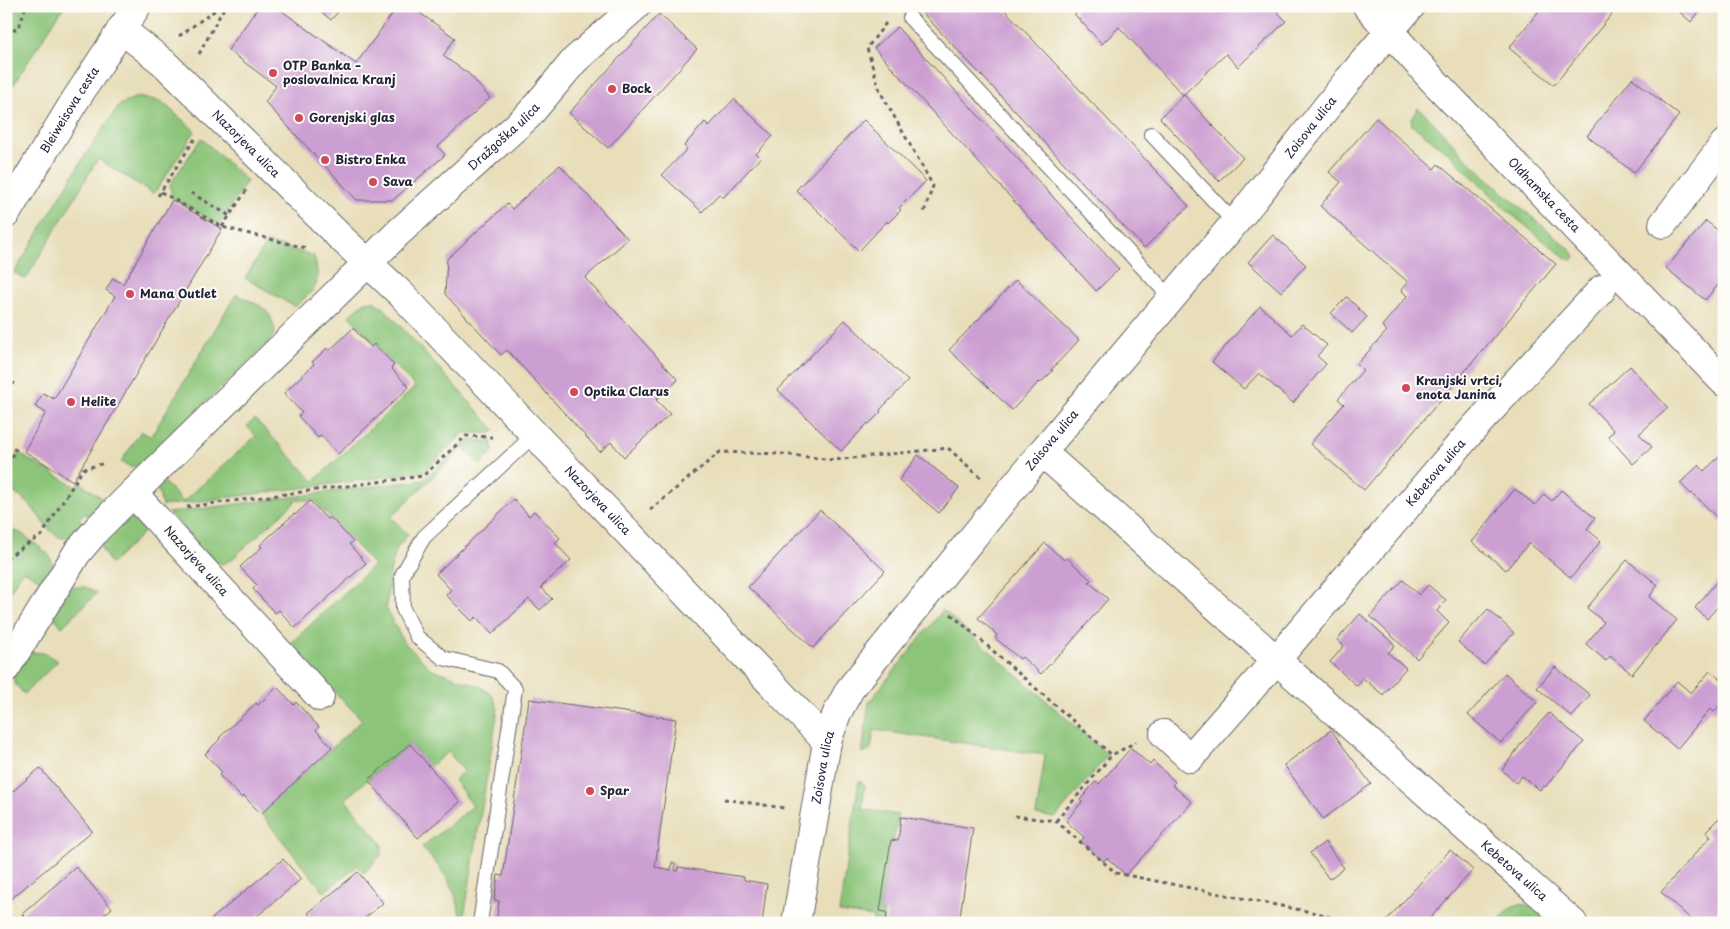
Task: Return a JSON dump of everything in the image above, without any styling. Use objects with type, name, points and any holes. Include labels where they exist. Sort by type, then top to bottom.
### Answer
[{"type":"street","name":"Bleiweisova cesta","points":[[6,214],[137,6]]},
{"type":"street","name":"Dražgoška ulica","points":[[367,263],[528,116],[575,60],[636,6]]},
{"type":"street","name":"Oldhamska cesta","points":[[1366,6],[1492,141],[1724,382]]},
{"type":"street","name":"Zoisova ulica","points":[[796,923],[827,742],[837,713],[858,678],[1042,452],[1235,223],[1349,79],[1411,6]]},
{"type":"street","name":"Nazorjeva ulica","points":[[121,29],[164,63],[367,263],[402,295],[827,742]]},
{"type":"street","points":[[1663,224],[1724,144]]},
{"type":"street","points":[[6,668],[78,553],[98,528],[367,263]]},
{"type":"street","name":"Kebetova ulica","points":[[1164,734],[1190,758],[1468,435],[1602,288]]},
{"type":"street","name":"Kebetova ulica","points":[[1042,452],[1572,923]]},
{"type":"street","name":"Nazorjeva ulica","points":[[132,493],[320,697]]},
{"type":"lane","points":[[910,18],[1171,298]]},
{"type":"lane","points":[[1151,134],[1235,223]]},
{"type":"lane","points":[[480,923],[515,688],[498,671],[442,658],[417,637],[403,609],[402,575],[424,537],[535,434]]},
{"type":"path","points":[[6,35],[19,27],[26,6]]},
{"type":"path","points":[[179,37],[220,6]]},
{"type":"path","points":[[198,56],[225,6]]},
{"type":"path","points":[[888,20],[867,48],[880,91],[933,186],[924,212]]},
{"type":"path","points":[[158,196],[200,130]]},
{"type":"path","points":[[222,227],[252,181]]},
{"type":"path","points":[[161,192],[222,227],[311,249]]},
{"type":"path","points":[[191,193],[230,216]]},
{"type":"path","points":[[6,379],[14,384]]},
{"type":"path","points":[[151,512],[423,476],[466,436],[499,437]]},
{"type":"path","points":[[6,445],[16,450],[6,466]]},
{"type":"path","points":[[645,514],[720,452],[782,454],[834,460],[948,448],[984,481]]},
{"type":"path","points":[[6,558],[42,535],[83,469],[105,462]]},
{"type":"path","points":[[949,612],[1112,755]]},
{"type":"path","points":[[1056,821],[1112,755],[1159,730],[1164,734]]},
{"type":"path","points":[[724,799],[784,808]]},
{"type":"path","points":[[1015,816],[1056,821],[1116,874],[1326,914],[1337,923]]},
{"type":"green space","points":[[6,6],[64,6],[6,96]]},
{"type":"green space","points":[[136,97],[161,101],[195,131],[154,194],[98,159],[26,279],[14,273],[84,157],[119,105]]},
{"type":"green space","points":[[1418,108],[1474,166],[1570,249],[1575,258],[1572,260],[1566,258],[1549,245],[1510,213],[1447,152],[1412,125],[1411,119]]},
{"type":"green space","points":[[201,138],[247,181],[219,225],[172,197],[170,185]]},
{"type":"green space","points":[[267,242],[314,256],[317,274],[316,285],[309,295],[295,307],[245,278]]},
{"type":"green space","points":[[236,294],[257,304],[267,312],[271,317],[275,333],[267,344],[141,464],[131,467],[121,462],[141,431],[151,437]]},
{"type":"green space","points":[[373,301],[384,308],[495,430],[491,433],[464,433],[423,472],[162,506],[157,485],[165,483],[183,502],[256,436],[247,426],[255,419],[314,481],[415,387],[349,316],[365,302]]},
{"type":"green space","points":[[467,441],[491,441],[493,451],[480,465],[463,448],[391,517],[408,534],[397,548],[390,572],[386,608],[403,641],[430,668],[481,687],[492,695],[498,709],[463,923],[461,923],[456,899],[449,881],[422,847],[473,806],[454,780],[464,771],[448,752],[429,767],[410,744],[345,799],[382,844],[382,854],[364,873],[357,866],[324,892],[261,814],[362,720],[289,645],[374,565],[314,500],[297,500],[231,560],[222,564],[215,562],[168,513],[423,480]]},
{"type":"green space","points":[[18,453],[76,487],[80,482],[103,499],[89,516],[84,513],[79,519],[84,523],[73,535],[67,538],[54,534],[29,504],[6,488],[6,473]]},
{"type":"green space","points":[[120,518],[136,520],[149,527],[111,564],[102,550],[101,536]]},
{"type":"green space","points":[[6,530],[19,532],[37,545],[50,556],[54,570],[47,584],[23,570],[6,598]]},
{"type":"green space","points":[[72,587],[85,587],[97,593],[62,627],[55,618],[53,607]]},
{"type":"green space","points":[[943,610],[1108,755],[1055,818],[1036,815],[1045,755],[874,730],[871,748],[868,752],[862,753],[869,702]]},
{"type":"green space","points":[[31,652],[44,653],[58,661],[24,694],[15,684],[12,670]]},
{"type":"green space","points":[[859,781],[865,786],[862,809],[898,815],[894,840],[891,840],[880,911],[884,912],[883,923],[873,923],[873,917],[839,912]]},
{"type":"green space","points":[[1520,904],[1538,909],[1549,923],[1496,923],[1511,907]]},
{"type":"building","points":[[259,6],[275,6],[356,64],[398,6],[410,6],[455,38],[443,56],[469,74],[490,98],[438,147],[445,155],[393,200],[357,200],[265,102],[276,86],[228,50]]},
{"type":"building","points":[[314,6],[343,6],[331,20]]},
{"type":"building","points":[[920,6],[1001,6],[1189,206],[1144,248],[918,8]]},
{"type":"building","points":[[1077,6],[1274,6],[1286,21],[1238,67],[1226,54],[1183,95],[1119,27],[1102,44],[1075,15]]},
{"type":"building","points":[[1543,6],[1613,6],[1616,9],[1554,85],[1509,48]]},
{"type":"building","points":[[1673,6],[1704,6],[1691,22]]},
{"type":"building","points":[[659,14],[697,49],[608,148],[569,113]]},
{"type":"building","points":[[897,27],[1119,269],[1096,291],[874,48]]},
{"type":"building","points":[[1632,78],[1679,115],[1634,173],[1587,136]]},
{"type":"building","points":[[1184,95],[1243,158],[1219,181],[1160,118]]},
{"type":"building","points":[[734,99],[773,136],[756,154],[760,158],[723,198],[719,194],[702,212],[662,175],[687,149],[684,146],[705,122],[709,126]]},
{"type":"building","points":[[1376,118],[1434,169],[1438,164],[1556,264],[1364,490],[1310,444],[1344,404],[1338,399],[1363,370],[1357,364],[1387,331],[1382,326],[1407,296],[1401,290],[1408,282],[1320,206],[1341,182],[1329,172]]},
{"type":"building","points":[[864,120],[926,181],[899,208],[901,210],[888,223],[887,221],[859,251],[796,190]]},
{"type":"building","points":[[560,165],[628,239],[585,278],[678,380],[656,400],[670,414],[624,457],[611,442],[600,452],[507,350],[501,355],[445,294],[447,259],[507,204],[512,209]]},
{"type":"building","points":[[172,200],[222,229],[73,481],[24,451],[46,413],[35,406],[43,393],[54,399],[115,296],[106,290],[113,278],[123,284]]},
{"type":"building","points":[[1706,221],[1724,235],[1724,278],[1705,300],[1666,268]]},
{"type":"building","points":[[1273,235],[1306,265],[1281,292],[1248,262]]},
{"type":"building","points":[[1016,280],[1079,340],[1051,370],[1053,371],[1039,382],[1012,410],[949,350]]},
{"type":"building","points":[[1347,297],[1367,317],[1352,333],[1331,313]]},
{"type":"building","points":[[1260,306],[1292,335],[1302,324],[1327,345],[1317,356],[1326,364],[1293,403],[1259,373],[1244,389],[1212,362]]},
{"type":"building","points":[[845,320],[908,381],[880,410],[881,412],[841,451],[778,390]]},
{"type":"building","points":[[353,328],[371,347],[374,344],[394,365],[391,368],[409,387],[338,454],[321,435],[318,438],[298,416],[302,413],[284,393],[314,364],[312,362],[327,348],[329,351]]},
{"type":"building","points":[[1630,366],[1668,408],[1639,434],[1652,447],[1633,464],[1608,436],[1614,431],[1589,404]]},
{"type":"building","points":[[1724,452],[1724,525],[1693,493],[1691,494],[1680,483],[1699,465],[1704,471]]},
{"type":"building","points":[[918,455],[959,488],[939,513],[899,480]]},
{"type":"building","points":[[1515,489],[1535,505],[1544,494],[1552,501],[1561,490],[1595,518],[1587,529],[1601,541],[1571,578],[1529,543],[1506,570],[1472,542]]},
{"type":"building","points":[[514,499],[529,516],[534,511],[560,538],[555,543],[571,560],[541,587],[552,599],[540,610],[529,599],[492,634],[476,617],[472,621],[446,595],[451,590],[436,574]]},
{"type":"building","points":[[310,501],[327,519],[330,517],[353,542],[349,544],[366,563],[295,628],[279,610],[275,613],[253,589],[257,585],[240,567],[262,547],[260,545]]},
{"type":"building","points":[[820,510],[885,571],[813,648],[748,587]]},
{"type":"building","points":[[1045,543],[1064,560],[1067,558],[1108,599],[1060,655],[1041,674],[1022,657],[1020,659],[995,638],[997,635],[978,618]]},
{"type":"building","points":[[1627,560],[1658,585],[1649,597],[1677,620],[1632,674],[1610,656],[1606,661],[1586,644],[1604,622],[1587,608]]},
{"type":"building","points":[[1403,580],[1419,595],[1428,585],[1446,600],[1437,611],[1449,623],[1417,659],[1370,616]]},
{"type":"building","points":[[1717,581],[1724,587],[1724,599],[1707,619],[1695,608]]},
{"type":"building","points":[[1488,609],[1514,633],[1484,665],[1458,642]]},
{"type":"building","points":[[1360,614],[1395,645],[1388,653],[1406,668],[1383,695],[1363,678],[1357,686],[1330,662],[1344,646],[1337,640]]},
{"type":"building","points":[[1555,667],[1590,695],[1572,717],[1537,688]]},
{"type":"building","points":[[1710,671],[1724,682],[1724,700],[1714,712],[1710,709],[1677,749],[1644,721],[1677,681],[1691,693]]},
{"type":"building","points":[[1505,673],[1537,702],[1501,743],[1468,715]]},
{"type":"building","points":[[277,687],[294,705],[296,702],[319,727],[316,730],[332,747],[261,814],[244,796],[242,798],[219,775],[222,772],[205,754],[256,703],[258,705]]},
{"type":"building","name":"Spar","points":[[529,699],[676,719],[655,867],[671,870],[672,862],[675,863],[675,870],[677,871],[678,867],[744,877],[744,880],[767,884],[762,923],[496,923],[499,901],[494,900],[498,875],[503,876]]},
{"type":"building","points":[[1549,713],[1584,742],[1545,787],[1543,786],[1540,790],[1522,776],[1516,783],[1502,770],[1524,740]]},
{"type":"building","points":[[1331,730],[1371,784],[1323,819],[1284,765]]},
{"type":"building","points":[[410,744],[460,802],[418,838],[368,780]]},
{"type":"building","points":[[1131,748],[1150,765],[1153,761],[1175,782],[1172,785],[1192,802],[1126,875],[1107,858],[1103,861],[1081,841],[1084,837],[1066,821],[1082,802],[1080,800],[1095,782],[1099,784]]},
{"type":"building","points":[[40,768],[92,831],[6,903],[6,797]]},
{"type":"building","points":[[901,817],[973,828],[959,923],[886,923],[887,912],[880,911],[891,840],[898,841]]},
{"type":"building","points":[[1718,819],[1722,823],[1724,821],[1724,923],[1695,923],[1661,892],[1711,836],[1706,831]]},
{"type":"building","points":[[1325,842],[1344,868],[1329,879],[1310,853]]},
{"type":"building","points":[[1450,850],[1473,870],[1426,923],[1384,923]]},
{"type":"building","points":[[283,859],[301,879],[249,923],[207,923]]},
{"type":"building","points":[[76,867],[112,908],[103,916],[105,919],[100,923],[30,923],[22,914]]},
{"type":"building","points":[[358,872],[383,903],[359,923],[316,923],[308,913]]},
{"type":"building","points":[[1326,916],[1334,923],[1310,923],[1315,917],[1320,922]]},
{"type":"place","name":"OTP Banka – poslovalnica Kranj","points":[[273,73]]},
{"type":"place","name":"Bock","points":[[612,89]]},
{"type":"place","name":"Gorenjski glas","points":[[299,118]]},
{"type":"place","name":"Bistro Enka","points":[[325,160]]},
{"type":"place","name":"Sava","points":[[373,182]]},
{"type":"place","name":"Mana Outlet","points":[[130,294]]},
{"type":"place","name":"Kranjski vrtci, enota Janina","points":[[1406,388]]},
{"type":"place","name":"Optika Clarus","points":[[574,392]]},
{"type":"place","name":"Helite","points":[[71,402]]},
{"type":"place","name":"Spar","points":[[590,791]]}]
